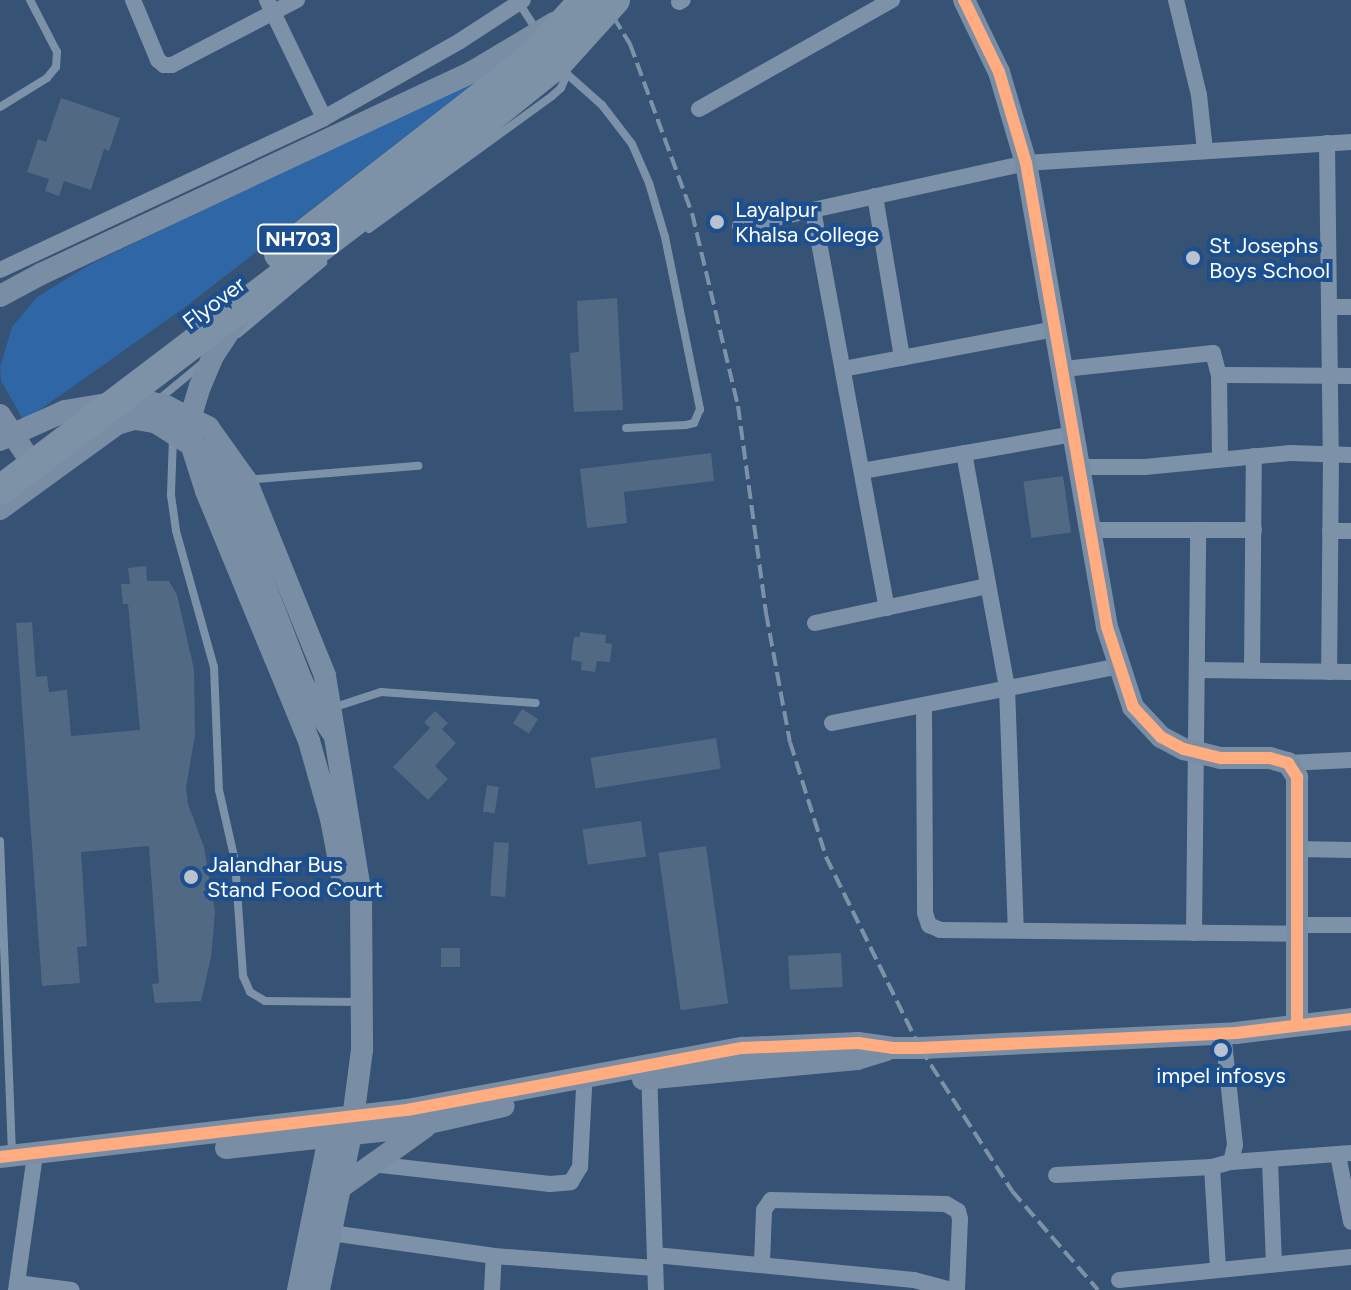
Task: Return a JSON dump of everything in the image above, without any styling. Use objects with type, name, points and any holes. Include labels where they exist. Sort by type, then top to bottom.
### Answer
[{"type":"highway","name":"Flyover","points":[[0,490],[248,300],[338,236],[558,63],[615,0]]},
{"type":"highway","name":"Flyover","points":[[0,465],[531,58],[578,7]]},
{"type":"street","points":[[133,0],[158,60],[164,65],[172,65],[270,7],[297,0]]},
{"type":"street","points":[[699,109],[892,0]]},
{"type":"street","points":[[964,0],[999,72],[1026,163],[1107,627],[1133,707],[1161,737],[1221,758],[1270,758],[1288,763],[1351,760]]},
{"type":"street","points":[[1176,0],[1199,95],[1205,150]]},
{"type":"street","points":[[0,270],[324,118],[460,41],[520,1]]},
{"type":"street","points":[[270,7],[324,118]]},
{"type":"street","name":"Flyover","points":[[0,296],[472,72],[578,7]]},
{"type":"street","points":[[740,226],[1026,163],[1351,142]]},
{"type":"street","points":[[1327,143],[1331,454],[1329,672]]},
{"type":"street","points":[[875,196],[902,358]]},
{"type":"street","points":[[813,210],[887,608]]},
{"type":"street","name":"Flyover","points":[[248,300],[213,356],[200,386],[191,415],[192,447],[206,491],[309,741],[343,882],[361,895]]},
{"type":"street","points":[[1329,307],[1351,307]]},
{"type":"street","points":[[843,369],[1055,329]]},
{"type":"street","points":[[1064,369],[1207,351],[1217,359],[1219,375],[1220,459]]},
{"type":"street","points":[[1219,375],[1351,376]]},
{"type":"street","points":[[41,477],[3,430],[65,411],[137,399],[155,403],[208,427],[246,480],[325,676],[361,895],[362,1050],[298,1290]]},
{"type":"street","points":[[0,509],[117,424],[135,419],[155,422],[207,455],[228,489],[301,679],[314,706],[333,733]]},
{"type":"street","points":[[862,471],[1073,434]]},
{"type":"street","points":[[964,453],[1007,688],[1016,930]]},
{"type":"street","points":[[1079,467],[1145,467],[1254,456],[1351,455]]},
{"type":"street","points":[[1252,670],[1254,456]]},
{"type":"street","points":[[1090,530],[1198,533],[1254,530]]},
{"type":"street","points":[[1330,531],[1351,531]]},
{"type":"street","points":[[1194,933],[1198,533]]},
{"type":"street","points":[[815,623],[988,586]]},
{"type":"street","points":[[832,723],[1120,666]]},
{"type":"street","points":[[1199,670],[1351,672]]},
{"type":"street","points":[[924,705],[925,913],[929,925],[940,930],[1194,933],[1351,925]]},
{"type":"street","points":[[1288,763],[1297,777],[1297,1025]]},
{"type":"street","points":[[1297,849],[1351,850]]},
{"type":"street","points":[[341,1127],[649,1071],[857,1059],[892,1048],[1223,1033],[1351,1019]]},
{"type":"street","points":[[1223,1033],[1235,1145],[1231,1162]]},
{"type":"street","points":[[4,1162],[341,1127],[433,1122],[649,1071]]},
{"type":"street","points":[[649,1071],[656,1290]]},
{"type":"street","points":[[372,1164],[550,1184],[571,1182],[580,1167],[584,1087]]},
{"type":"street","points":[[341,1187],[433,1122]]},
{"type":"street","points":[[319,1290],[341,1187],[341,1127]]},
{"type":"street","points":[[1056,1175],[1212,1167],[1231,1162],[1344,1154],[1351,1222]]},
{"type":"street","points":[[34,1161],[16,1287],[72,1290]]},
{"type":"street","points":[[1270,1161],[1274,1263]]},
{"type":"street","points":[[1212,1167],[1218,1268]]},
{"type":"street","points":[[331,1233],[494,1256],[762,1263],[914,1280],[954,1290],[960,1219],[958,1211],[946,1204],[771,1200],[764,1210],[762,1263]]},
{"type":"street","points":[[492,1290],[494,1256]]},
{"type":"street","points":[[1119,1280],[1351,1257]]},
{"type":"lane","points":[[0,107],[47,78],[56,67],[57,52],[30,0]]},
{"type":"lane","points":[[520,1],[567,74],[602,105],[632,144],[649,183],[665,237],[700,409],[694,423],[626,428]]},
{"type":"lane","points":[[362,234],[552,96],[567,74]]},
{"type":"lane","points":[[155,403],[336,252]]},
{"type":"lane","points":[[173,433],[171,495],[176,531],[214,667],[219,790],[235,861],[243,976],[250,992],[265,1001],[320,1004],[363,1002]]},
{"type":"lane","points":[[246,480],[418,466]]},
{"type":"lane","points":[[332,708],[381,692],[536,703]]},
{"type":"lane","points":[[0,841],[4,1162]]},
{"type":"shaded area","points":[[470,79],[477,81],[184,308],[24,421],[1,381],[0,367],[12,327],[37,297],[89,265]]},
{"type":"building","points":[[61,98],[120,118],[109,151],[104,149],[91,190],[64,181],[59,196],[45,191],[49,179],[27,172],[38,139],[46,142]]},
{"type":"building","points":[[617,298],[623,410],[574,412],[570,353],[579,352],[577,301]]},
{"type":"building","points":[[711,453],[714,481],[624,492],[627,523],[587,528],[580,469]]},
{"type":"building","points":[[1063,476],[1071,532],[1031,538],[1023,482]]},
{"type":"building","points":[[146,566],[147,581],[169,581],[177,595],[194,669],[195,735],[186,788],[188,804],[204,847],[215,912],[211,957],[201,1001],[155,1003],[152,984],[159,983],[149,846],[81,852],[87,946],[77,947],[80,983],[42,986],[16,623],[32,622],[36,677],[47,676],[49,692],[67,690],[71,736],[140,730],[128,604],[123,604],[121,584],[130,584],[128,568]]},
{"type":"building","points":[[580,632],[606,635],[605,643],[612,644],[610,662],[597,661],[595,672],[581,670],[582,662],[571,660],[574,637],[580,637]]},
{"type":"building","points":[[522,709],[538,719],[529,733],[513,723]]},
{"type":"building","points":[[435,711],[448,723],[442,729],[456,743],[435,766],[448,779],[428,800],[393,767],[430,728],[424,722]]},
{"type":"building","points":[[716,738],[721,769],[595,788],[591,758]]},
{"type":"building","points":[[487,785],[499,787],[495,814],[483,812]]},
{"type":"building","points":[[641,821],[646,857],[588,865],[583,829]]},
{"type":"building","points":[[494,842],[509,843],[505,897],[490,896]]},
{"type":"building","points":[[706,846],[728,1003],[681,1010],[658,853]]},
{"type":"building","points":[[441,948],[460,948],[460,967],[441,967]]},
{"type":"building","points":[[841,953],[843,987],[790,990],[788,956]]},
{"type":"railway","points":[[603,0],[630,44],[692,213],[738,406],[766,613],[790,742],[826,857],[920,1048],[1012,1191],[1098,1290]]},
{"type":"cycle path","points":[[964,0],[999,72],[1026,163],[1107,627],[1133,707],[1161,737],[1184,749],[1221,758],[1270,758],[1288,763],[1297,777],[1297,1025]]},
{"type":"cycle path","points":[[0,1157],[407,1110],[743,1048],[858,1043],[920,1048],[1236,1033],[1351,1019]]},
{"type":"place","name":"Layalpur Khalsa College","points":[[717,222]]},
{"type":"place","name":"St Josephs Boys School","points":[[1193,258]]},
{"type":"place","name":"Jalandhar Bus Stand Food Court","points":[[191,877]]},
{"type":"place","name":"impel infosys","points":[[1221,1050]]}]
